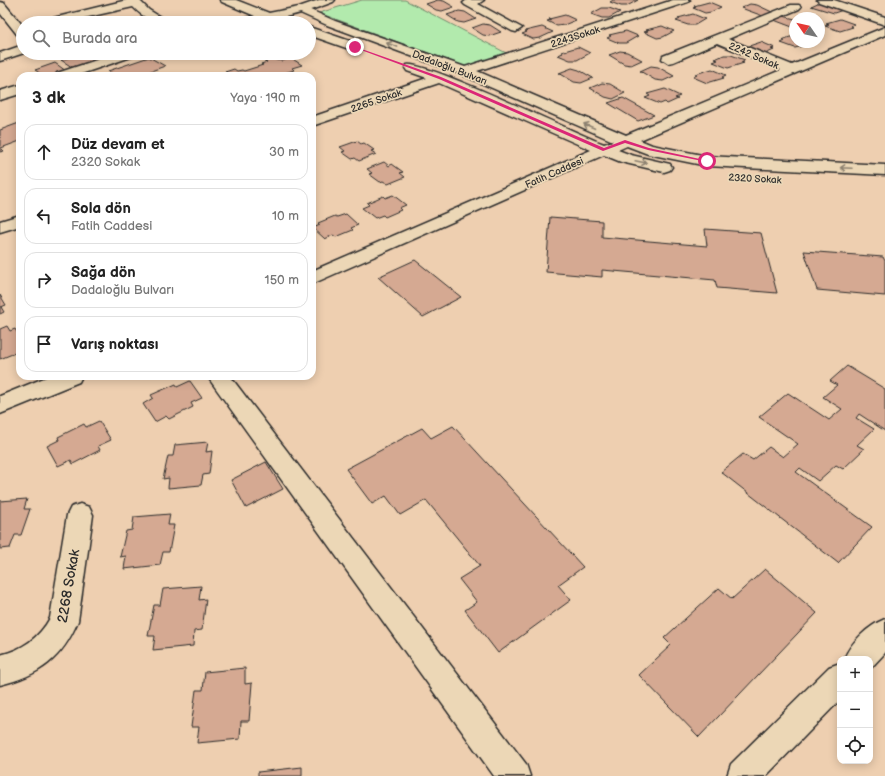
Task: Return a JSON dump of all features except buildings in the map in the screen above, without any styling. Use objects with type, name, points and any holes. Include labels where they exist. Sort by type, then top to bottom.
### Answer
[{"type":"street","points":[[219,0],[226,11]]},
{"type":"street","points":[[226,11],[253,11],[291,3],[329,0]]},
{"type":"street","points":[[478,0],[469,3],[516,28]]},
{"type":"street","name":"2243Sokak","points":[[466,71],[684,0]]},
{"type":"street","points":[[824,0],[885,21]]},
{"type":"street","points":[[12,1],[0,4],[16,24]]},
{"type":"street","points":[[73,16],[134,1],[145,12],[152,16]]},
{"type":"street","points":[[273,16],[291,3]]},
{"type":"street","name":"Dadaloğlu Bulvarı","points":[[291,3],[331,23],[466,71],[625,141]]},
{"type":"street","points":[[668,59],[795,7]]},
{"type":"street","points":[[226,11],[253,11],[265,16]]},
{"type":"street","points":[[131,16],[145,12]]},
{"type":"street","points":[[6,32],[16,31]]},
{"type":"street","name":"Fatih Caddesi","points":[[316,276],[604,150],[885,31]]},
{"type":"street","points":[[316,34],[362,50]]},
{"type":"street","name":"2242 Sokak","points":[[717,39],[792,70]]},
{"type":"street","points":[[0,58],[16,52]]},
{"type":"street","points":[[74,72],[109,60]]},
{"type":"street","name":"Dadaloğlu Bulvarı","points":[[398,63],[440,78],[604,150]]},
{"type":"street","name":"2265 Sokak","points":[[316,121],[440,78]]},
{"type":"street","points":[[0,96],[16,90]]},
{"type":"street","name":"2320 Sokak","points":[[625,141],[648,149],[707,161],[885,170]]},
{"type":"street","name":"2320 Sokak","points":[[604,150],[634,161],[720,176],[885,183]]},
{"type":"street","points":[[0,227],[16,221]]},
{"type":"street","points":[[0,405],[61,380]]},
{"type":"street","points":[[221,380],[514,776]]},
{"type":"street","name":"2268 Sokak","points":[[0,670],[25,663],[48,646],[58,634],[64,621],[80,515]]},
{"type":"street","points":[[862,656],[885,633]]},
{"type":"street","points":[[743,776],[837,681]]},
{"type":"green space","points":[[362,0],[405,0],[510,55],[466,67],[319,13]]},
{"type":"route","points":[[355,47],[440,78],[604,150],[625,141],[648,149],[707,161]]}]
